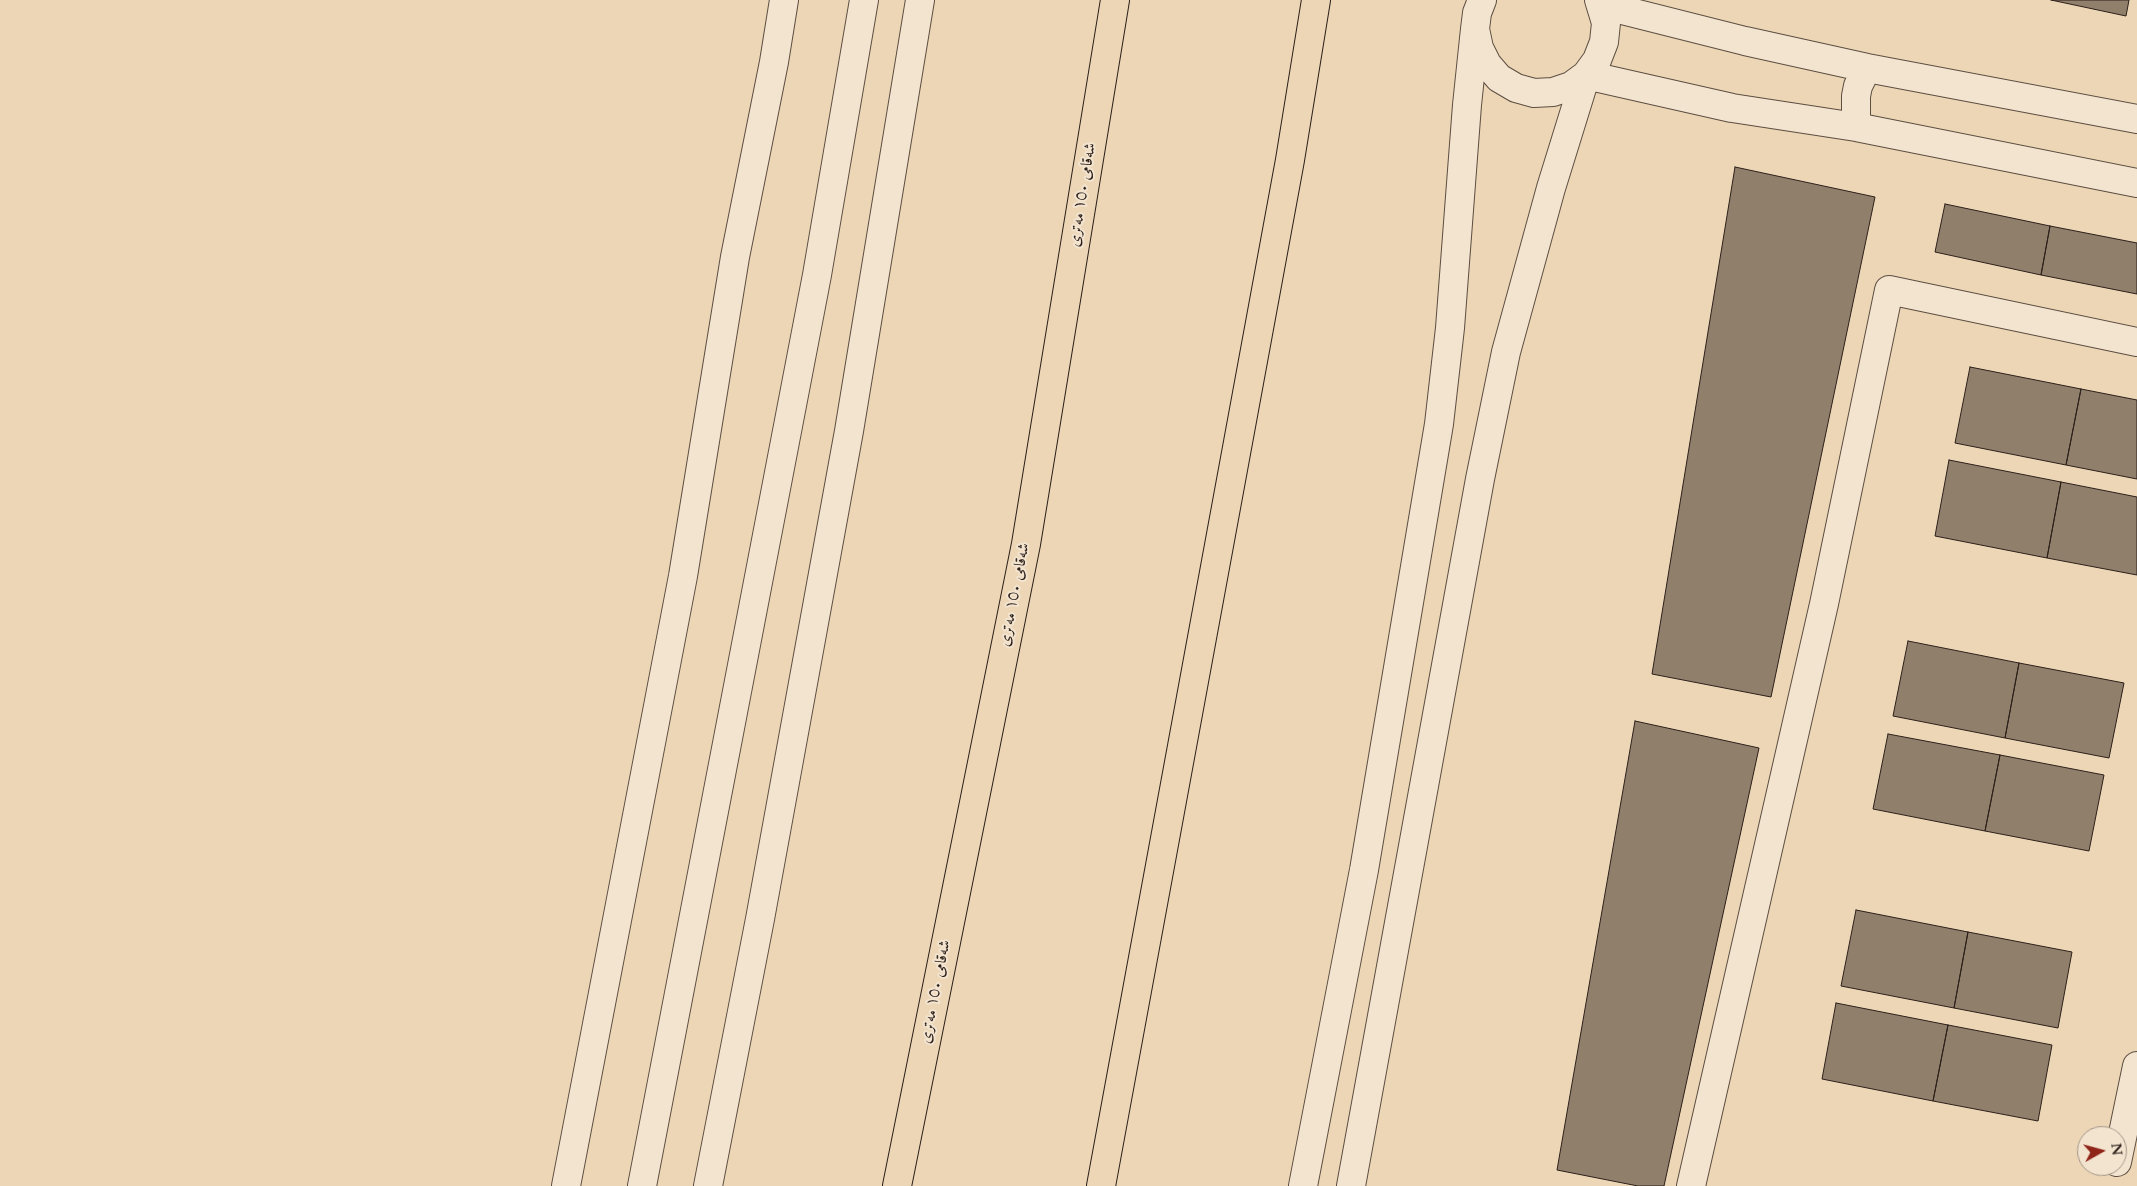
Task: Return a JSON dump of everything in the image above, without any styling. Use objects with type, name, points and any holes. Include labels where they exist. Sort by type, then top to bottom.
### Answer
[{"type":"highway","name":"شەقامی ١٥٠ مەتری","points":[[897,1186],[1026,544],[1115,0]]},
{"type":"highway","points":[[1102,1186],[1290,160],[1316,0]]},
{"type":"street","points":[[566,1186],[683,576],[735,257],[774,62],[784,0]]},
{"type":"street","points":[[642,1186],[817,274],[864,0]]},
{"type":"street","points":[[708,1186],[762,910],[849,431],[920,0]]},
{"type":"street","points":[[1303,1186],[1364,870],[1439,424],[1451,319],[1467,105],[1477,13],[1482,0]]},
{"type":"street","points":[[1475,29],[1478,48],[1487,64],[1499,78],[1516,88],[1534,93],[1553,92],[1571,86],[1586,75],[1597,60],[1604,42],[1606,23],[1601,2],[1745,41],[1868,68],[2137,120]]},
{"type":"street","points":[[1856,127],[1855,106],[1858,86],[1868,68]]},
{"type":"street","points":[[1586,75],[1732,108],[1856,127],[2137,184]]},
{"type":"street","points":[[1351,1186],[1480,479],[1506,352],[1551,188],[1586,75]]},
{"type":"street","points":[[1691,1186],[1822,614],[1889,290],[2137,342]]},
{"type":"street","points":[[2125,1126],[2137,1066]]},
{"type":"building","points":[[2051,0],[2129,0],[2126,16]]},
{"type":"building","points":[[1735,167],[1875,197],[1771,697],[1652,674]]},
{"type":"building","points":[[1945,204],[2050,226],[2041,275],[1935,252]]},
{"type":"building","points":[[2050,226],[2137,243],[2137,294],[2041,275]]},
{"type":"building","points":[[1970,367],[2081,389],[2066,465],[1955,443]]},
{"type":"building","points":[[2081,389],[2137,400],[2137,479],[2066,465]]},
{"type":"building","points":[[1949,460],[2061,482],[2047,558],[1935,536]]},
{"type":"building","points":[[2061,482],[2137,497],[2137,575],[2047,558]]},
{"type":"building","points":[[1908,641],[2019,663],[2005,738],[1893,716]]},
{"type":"building","points":[[2019,663],[2124,683],[2109,758],[2005,738]]},
{"type":"building","points":[[1635,721],[1759,748],[1664,1186],[1638,1186],[1557,1170]]},
{"type":"building","points":[[1888,734],[2000,755],[1985,831],[1873,809]]},
{"type":"building","points":[[2000,755],[2104,775],[2089,851],[1985,831]]},
{"type":"building","points":[[1856,910],[1968,932],[1954,1008],[1841,986]]},
{"type":"building","points":[[1968,932],[2072,952],[2058,1028],[1954,1008]]},
{"type":"building","points":[[1836,1003],[1948,1025],[1933,1101],[1822,1079]]},
{"type":"building","points":[[1948,1025],[2052,1045],[2038,1121],[1933,1101]]}]
